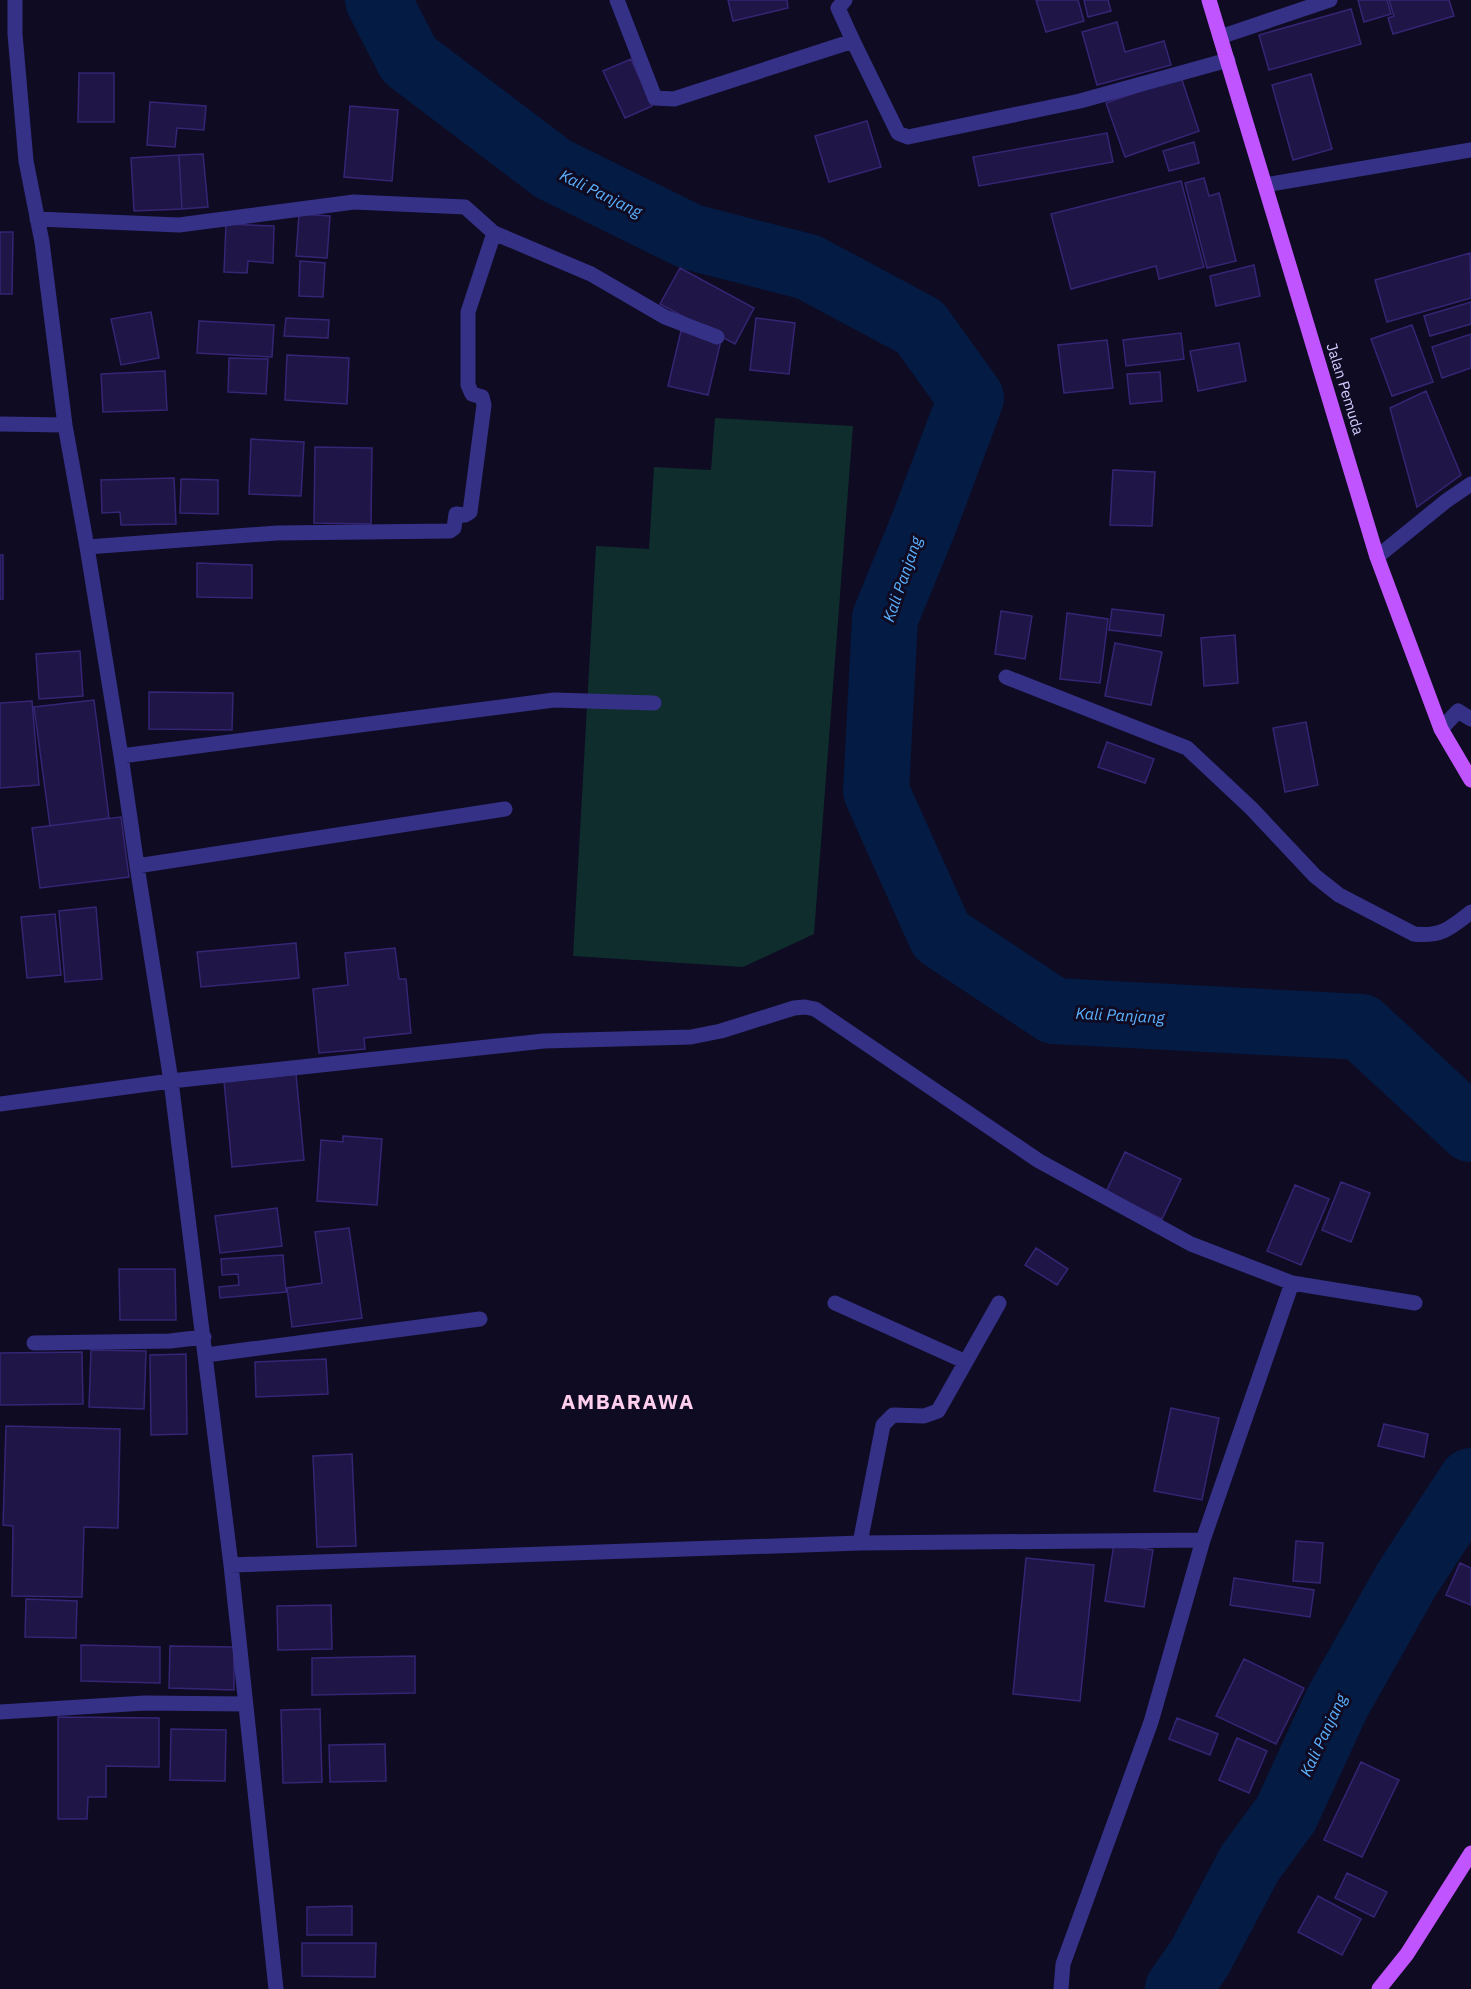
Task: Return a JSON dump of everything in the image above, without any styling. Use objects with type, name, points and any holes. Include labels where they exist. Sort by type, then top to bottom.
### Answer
[{"type":"main road","name":"Jalan Pemuda","points":[[1209,0],[1377,557],[1441,729],[1471,780]]},
{"type":"main road","points":[[1379,1989],[1407,1954],[1471,1852]]},
{"type":"street","points":[[15,0],[15,34],[26,161],[37,219],[65,426],[121,756],[136,866],[171,1080],[231,1564],[276,1989]]},
{"type":"street","points":[[616,0],[656,98],[674,99],[853,41]]},
{"type":"street","points":[[845,0],[838,8],[853,41],[898,133],[908,137],[1080,100],[1228,60]]},
{"type":"street","points":[[1220,37],[1330,0]]},
{"type":"street","points":[[1265,185],[1471,150]]},
{"type":"street","points":[[37,219],[179,225],[354,202],[465,207],[494,233],[591,274],[665,316],[717,337]]},
{"type":"street","points":[[87,547],[277,533],[450,531],[454,528],[456,514],[465,515],[470,512],[484,405],[482,397],[472,394],[468,386],[468,312],[494,233]]},
{"type":"street","points":[[0,424],[65,426]]},
{"type":"street","points":[[1377,557],[1427,515],[1471,484]]},
{"type":"street","points":[[1006,677],[1187,748],[1251,808],[1315,876],[1339,895],[1414,934],[1426,935],[1446,931],[1471,912]]},
{"type":"street","points":[[121,756],[554,700],[654,703]]},
{"type":"street","points":[[1441,729],[1458,711],[1471,719]]},
{"type":"street","points":[[136,866],[504,809]]},
{"type":"street","points":[[0,1104],[171,1080],[544,1041],[690,1036],[721,1031],[794,1008],[815,1009],[1039,1161],[1191,1244],[1292,1283],[1415,1303]]},
{"type":"street","points":[[1061,1989],[1063,1964],[1151,1722],[1203,1540],[1292,1283]]},
{"type":"street","points":[[835,1303],[966,1362]]},
{"type":"street","points":[[860,1543],[883,1425],[893,1415],[924,1416],[938,1411],[999,1303]]},
{"type":"street","points":[[206,1355],[480,1319]]},
{"type":"street","points":[[34,1342],[170,1341],[204,1338]]},
{"type":"street","points":[[231,1564],[860,1543],[1203,1540]]},
{"type":"street","points":[[0,1712],[146,1703],[245,1704]]},
{"type":"green space","points":[[715,418],[853,426],[814,934],[743,967],[573,956],[596,546],[649,549],[654,467],[711,470]]},
{"type":"building","points":[[728,0],[787,0],[788,8],[733,21]]},
{"type":"building","points":[[1036,0],[1078,0],[1084,21],[1046,32]]},
{"type":"building","points":[[1084,0],[1108,0],[1111,11],[1088,17]]},
{"type":"building","points":[[1358,0],[1387,0],[1391,14],[1364,22]]},
{"type":"building","points":[[1389,0],[1449,0],[1454,16],[1393,34],[1388,18],[1394,16]]},
{"type":"building","points":[[1351,9],[1361,44],[1269,70],[1259,35]]},
{"type":"building","points":[[1117,22],[1125,52],[1164,41],[1171,65],[1097,85],[1082,32]]},
{"type":"building","points":[[631,59],[652,106],[625,118],[603,71]]},
{"type":"building","points":[[79,73],[114,73],[114,122],[78,122]]},
{"type":"building","points":[[1311,74],[1332,149],[1293,160],[1272,85]]},
{"type":"building","points":[[1181,77],[1199,131],[1125,157],[1106,103]]},
{"type":"building","points":[[150,102],[206,106],[204,130],[177,128],[175,147],[147,145]]},
{"type":"building","points":[[350,106],[398,110],[392,181],[344,177]]},
{"type":"building","points":[[867,121],[881,167],[829,182],[815,136]]},
{"type":"building","points":[[1107,133],[1113,162],[979,186],[973,157]]},
{"type":"building","points":[[1194,142],[1199,163],[1169,171],[1163,151]]},
{"type":"building","points":[[203,154],[208,207],[182,209],[179,155]]},
{"type":"building","points":[[179,155],[182,209],[134,211],[131,158]]},
{"type":"building","points":[[1204,178],[1209,196],[1219,193],[1236,261],[1207,268],[1185,183]]},
{"type":"building","points":[[1181,181],[1204,267],[1159,279],[1156,266],[1071,289],[1051,214]]},
{"type":"building","points":[[299,214],[330,216],[327,258],[296,256]]},
{"type":"building","points":[[226,224],[274,226],[273,263],[248,261],[247,273],[224,272]]},
{"type":"building","points":[[0,232],[13,232],[12,294],[0,294]]},
{"type":"building","points":[[1470,253],[1471,298],[1387,322],[1375,280]]},
{"type":"building","points":[[300,261],[325,263],[323,297],[299,296]]},
{"type":"building","points":[[1254,265],[1260,296],[1216,306],[1210,276]]},
{"type":"building","points":[[680,268],[754,308],[735,344],[660,304]]},
{"type":"building","points":[[1471,302],[1471,324],[1430,336],[1424,316]]},
{"type":"building","points":[[151,312],[159,358],[121,365],[111,319]]},
{"type":"building","points":[[286,318],[329,320],[328,338],[284,336]]},
{"type":"building","points":[[756,318],[795,323],[789,374],[750,370]]},
{"type":"building","points":[[199,321],[274,325],[272,357],[197,353]]},
{"type":"building","points":[[1412,325],[1433,382],[1392,396],[1371,339]]},
{"type":"building","points":[[681,331],[721,340],[708,395],[668,386]]},
{"type":"building","points":[[1181,333],[1184,359],[1126,366],[1123,340]]},
{"type":"building","points":[[1471,334],[1471,368],[1442,378],[1432,347]]},
{"type":"building","points":[[1107,340],[1113,388],[1064,393],[1058,345]]},
{"type":"building","points":[[1239,343],[1246,381],[1198,391],[1190,351]]},
{"type":"building","points":[[287,355],[349,358],[347,404],[285,400]]},
{"type":"building","points":[[229,358],[268,359],[266,394],[228,392]]},
{"type":"building","points":[[165,371],[167,410],[103,412],[101,374]]},
{"type":"building","points":[[1160,372],[1162,401],[1130,404],[1127,374]]},
{"type":"building","points":[[1426,391],[1461,475],[1417,507],[1390,408]]},
{"type":"building","points":[[251,439],[304,442],[301,496],[249,494]]},
{"type":"building","points":[[315,447],[372,448],[371,524],[314,523]]},
{"type":"building","points":[[1113,470],[1155,472],[1152,526],[1110,525]]},
{"type":"building","points":[[174,478],[176,524],[121,525],[120,512],[102,513],[101,480]]},
{"type":"building","points":[[181,479],[218,480],[218,514],[180,513]]},
{"type":"building","points":[[0,555],[3,555],[3,599],[0,599]]},
{"type":"building","points":[[197,563],[252,565],[252,598],[197,597]]},
{"type":"building","points":[[1112,609],[1164,615],[1161,636],[1109,630]]},
{"type":"building","points":[[1001,611],[1032,616],[1025,659],[995,654]]},
{"type":"building","points":[[1067,613],[1108,619],[1100,683],[1060,679]]},
{"type":"building","points":[[1235,635],[1238,683],[1204,686],[1201,638]]},
{"type":"building","points":[[1115,643],[1162,652],[1151,705],[1105,696]]},
{"type":"building","points":[[80,651],[83,696],[39,699],[36,654]]},
{"type":"building","points":[[149,692],[233,693],[232,730],[149,729]]},
{"type":"building","points":[[94,700],[109,818],[50,826],[34,707]]},
{"type":"building","points":[[32,701],[39,785],[0,788],[0,703]]},
{"type":"building","points":[[1306,722],[1318,785],[1285,792],[1273,728]]},
{"type":"building","points":[[1107,742],[1154,759],[1145,783],[1098,767]]},
{"type":"building","points":[[121,817],[129,877],[40,888],[32,828]]},
{"type":"building","points":[[96,907],[102,979],[65,982],[59,911]]},
{"type":"building","points":[[55,914],[61,975],[27,978],[21,917]]},
{"type":"building","points":[[296,943],[299,978],[201,987],[197,952]]},
{"type":"building","points":[[395,948],[399,979],[406,979],[411,1033],[364,1038],[365,1049],[319,1053],[313,989],[348,985],[345,953]]},
{"type":"building","points":[[296,1074],[304,1160],[232,1167],[224,1081]]},
{"type":"building","points":[[343,1136],[382,1139],[377,1205],[317,1201],[321,1140],[343,1142]]},
{"type":"building","points":[[1125,1152],[1181,1179],[1162,1219],[1106,1192]]},
{"type":"building","points":[[1341,1182],[1370,1193],[1351,1242],[1322,1230]]},
{"type":"building","points":[[1295,1185],[1329,1199],[1301,1265],[1267,1251]]},
{"type":"building","points":[[277,1208],[282,1246],[220,1253],[215,1216]]},
{"type":"building","points":[[349,1228],[362,1318],[292,1327],[287,1288],[322,1283],[315,1232]]},
{"type":"building","points":[[1036,1248],[1068,1269],[1057,1285],[1025,1265]]},
{"type":"building","points":[[283,1255],[286,1292],[220,1298],[219,1287],[239,1285],[238,1274],[222,1275],[221,1259]]},
{"type":"building","points":[[119,1269],[175,1269],[176,1320],[120,1320]]},
{"type":"building","points":[[91,1350],[146,1351],[144,1409],[89,1407]]},
{"type":"building","points":[[82,1352],[83,1404],[0,1405],[0,1353]]},
{"type":"building","points":[[186,1354],[187,1434],[151,1435],[150,1355]]},
{"type":"building","points":[[326,1359],[328,1394],[256,1397],[255,1362]]},
{"type":"building","points":[[1171,1408],[1219,1418],[1202,1500],[1154,1491]]},
{"type":"building","points":[[1384,1424],[1428,1434],[1424,1457],[1378,1446]]},
{"type":"building","points":[[6,1426],[120,1429],[118,1528],[84,1527],[82,1597],[12,1596],[13,1526],[3,1525]]},
{"type":"building","points":[[352,1454],[356,1546],[317,1547],[313,1456]]},
{"type":"building","points":[[1296,1541],[1323,1543],[1320,1583],[1293,1581]]},
{"type":"building","points":[[1114,1544],[1153,1550],[1144,1607],[1105,1601]]},
{"type":"building","points":[[1026,1558],[1094,1565],[1080,1701],[1013,1694]]},
{"type":"building","points":[[1460,1563],[1471,1568],[1471,1605],[1446,1595]]},
{"type":"building","points":[[1234,1578],[1314,1590],[1310,1617],[1230,1605]]},
{"type":"building","points":[[26,1599],[77,1601],[76,1638],[25,1637]]},
{"type":"building","points":[[331,1605],[332,1649],[278,1650],[277,1606]]},
{"type":"building","points":[[81,1645],[160,1647],[160,1683],[81,1681]]},
{"type":"building","points":[[170,1646],[234,1647],[234,1690],[169,1688]]},
{"type":"building","points":[[415,1656],[415,1693],[312,1695],[312,1658]]},
{"type":"building","points":[[1244,1659],[1304,1688],[1276,1744],[1216,1716]]},
{"type":"building","points":[[320,1709],[322,1782],[283,1783],[281,1710]]},
{"type":"building","points":[[58,1717],[159,1718],[159,1767],[106,1766],[106,1797],[88,1797],[87,1819],[58,1819]]},
{"type":"building","points":[[1177,1718],[1218,1734],[1210,1755],[1169,1739]]},
{"type":"building","points":[[171,1729],[226,1730],[225,1781],[170,1780]]},
{"type":"building","points":[[1237,1738],[1267,1751],[1249,1793],[1219,1780]]},
{"type":"building","points":[[385,1744],[386,1781],[330,1782],[329,1745]]},
{"type":"building","points":[[1361,1762],[1399,1780],[1362,1857],[1324,1840]]},
{"type":"building","points":[[1347,1873],[1387,1892],[1374,1917],[1335,1898]]},
{"type":"building","points":[[1318,1896],[1361,1919],[1342,1955],[1298,1932]]},
{"type":"building","points":[[352,1906],[352,1935],[307,1935],[307,1907]]},
{"type":"building","points":[[302,1943],[376,1943],[375,1977],[302,1976]]},
{"type":"waterway","name":"Kali Panjang","points":[[378,0],[409,60],[553,169],[691,237],[808,267],[920,327],[971,398],[885,618],[876,791],[941,936],[1054,1011],[1361,1027],[1471,1129]]},
{"type":"waterway","name":"Kali Panjang","points":[[1178,1989],[1199,1959],[1250,1863],[1286,1814],[1337,1703],[1407,1579],[1471,1481]]},
{"type":"district","name":"AMBARAWA","points":[[628,1402]]}]
